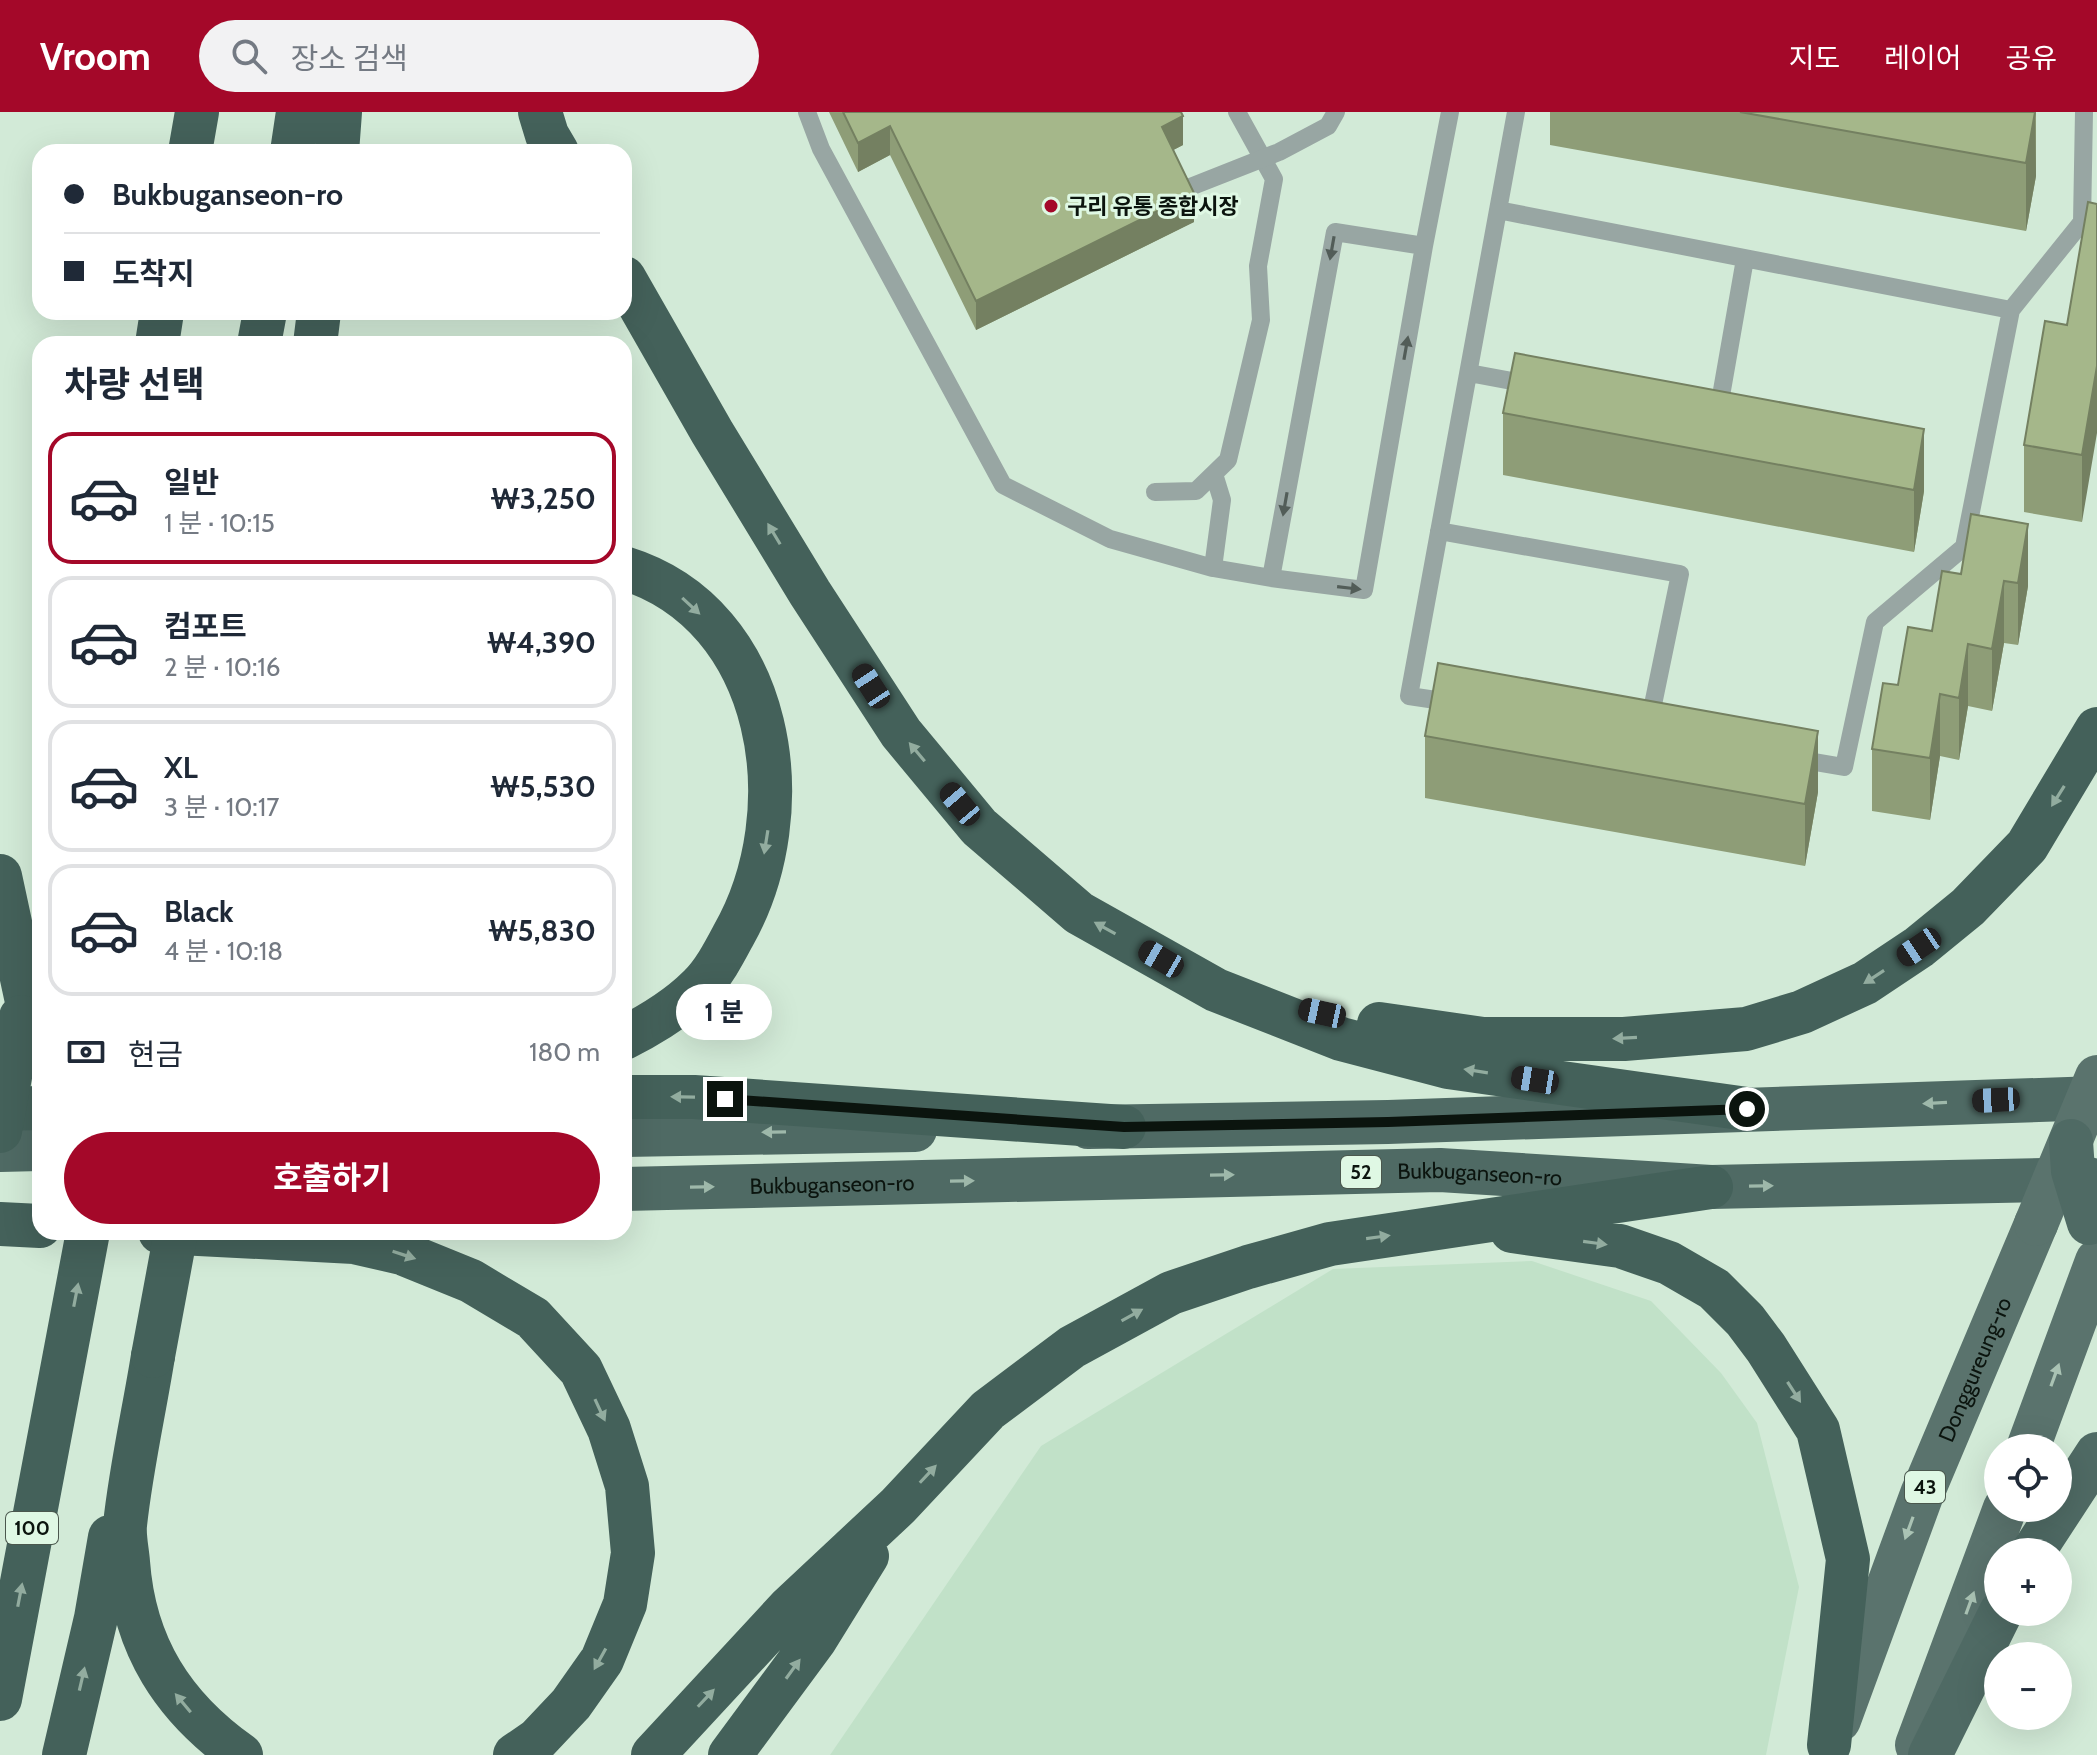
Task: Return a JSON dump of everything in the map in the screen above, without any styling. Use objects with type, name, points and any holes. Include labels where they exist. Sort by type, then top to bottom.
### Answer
[{"type":"highway","points":[[191,144],[197,112]]},
{"type":"highway","points":[[293,144],[298,112]]},
{"type":"highway","points":[[338,144],[340,112]]},
{"type":"highway","points":[[540,112],[552,144]]},
{"type":"highway","points":[[632,292],[712,432],[810,593],[901,733],[979,827],[1079,913],[1216,990],[1341,1039],[1448,1067],[1747,1109]]},
{"type":"highway","points":[[632,572],[675,591],[709,622],[741,664],[763,725],[771,770],[767,844],[759,883],[744,918],[700,986],[650,1025],[632,1034]]},
{"type":"highway","points":[[1216,990],[1349,1019],[1483,1039],[1624,1039],[1746,1029],[1802,1012],[1865,983],[1919,947],[1968,907],[2027,846],[2097,729]]},
{"type":"highway","points":[[0,876],[24,1007]]},
{"type":"highway","points":[[0,1131],[32,969]]},
{"type":"highway","points":[[632,1097],[694,1097],[1124,1127]]},
{"type":"highway","name":"52","points":[[632,1135],[1403,1122],[2097,1098]]},
{"type":"highway","points":[[0,1109],[32,1108]]},
{"type":"highway","points":[[2071,1141],[2073,1171],[2094,1239]]},
{"type":"highway","points":[[0,1150],[32,1149]]},
{"type":"highway","name":"Bukbuganseon-ro","points":[[632,1189],[1440,1170],[1711,1187],[2097,1179]]},
{"type":"highway","points":[[653,1755],[790,1607],[898,1506],[988,1410],[1072,1347],[1171,1293],[1330,1244],[1711,1187]]},
{"type":"highway","points":[[0,1207],[32,1205]]},
{"type":"highway","points":[[0,1224],[32,1226]]},
{"type":"highway","points":[[1462,1225],[1620,1246],[1669,1263],[1714,1289],[1745,1320],[1766,1348],[1818,1430],[1848,1559],[1828,1750]]},
{"type":"highway","name":"100","points":[[0,1699],[86,1240]]},
{"type":"highway","points":[[175,1240],[125,1528],[130,1591],[142,1633],[158,1669],[182,1704],[219,1740],[241,1755]]},
{"type":"highway","points":[[315,1240],[354,1242],[402,1253],[471,1281],[533,1318],[581,1370],[609,1429],[627,1486],[633,1553],[625,1604],[602,1660],[571,1704],[537,1740],[515,1755]]},
{"type":"highway","points":[[64,1755],[96,1618],[114,1512],[153,1356]]},
{"type":"highway","points":[[2042,1538],[2097,1454]]},
{"type":"highway","points":[[730,1755],[815,1640],[898,1506]]},
{"type":"highway","points":[[1930,1755],[1994,1626]]},
{"type":"main road","name":"Donggureung-ro","points":[[1828,1750],[1922,1494],[2097,1077]]},
{"type":"main road","points":[[2032,1434],[2094,1239]]},
{"type":"main road","points":[[1914,1755],[2000,1522]]},
{"type":"lane","points":[[807,112],[821,149],[1003,485],[1110,539],[1213,568],[1364,590],[1450,112]]},
{"type":"lane","points":[[1155,492],[1196,491],[1228,460],[1261,320],[1258,266],[1274,179],[1237,112]]},
{"type":"lane","points":[[1180,191],[1279,152],[1328,126],[1336,112]]},
{"type":"lane","points":[[1468,705],[1409,696],[1516,112]]},
{"type":"lane","points":[[1784,757],[1844,767],[1875,622],[1964,547],[2011,310],[2082,222],[2084,112]]},
{"type":"lane","points":[[1498,210],[2011,310]]},
{"type":"lane","points":[[1271,578],[1335,232],[1424,246]]},
{"type":"lane","points":[[1702,414],[1717,417],[1745,259]]},
{"type":"lane","points":[[1469,373],[1546,387]]},
{"type":"lane","points":[[1213,568],[1222,500],[1214,474]]},
{"type":"lane","points":[[1439,531],[1680,574],[1647,734]]},
{"type":"shaded area","points":[[1532,1261],[1651,1301],[1721,1373],[1757,1423],[1799,1587],[1766,1755],[830,1755],[1041,1446],[1333,1269]]},
{"type":"building","name":"구리 유통 종합시장","points":[[843,112],[1181,112],[1183,116],[1162,127],[1194,193],[976,301],[890,126],[858,143]]},
{"type":"building","points":[[1740,112],[2035,112],[2026,163]]},
{"type":"building","points":[[2088,202],[2097,204],[2097,366],[2082,455],[2024,445],[2045,321],[2067,325]]},
{"type":"building","points":[[1515,353],[1924,429],[1914,490],[1503,413]]},
{"type":"building","points":[[1971,514],[2028,524],[2018,583],[2004,581],[1992,649],[1968,644],[1959,698],[1940,694],[1930,758],[1872,749],[1883,683],[1898,685],[1908,627],[1932,631],[1942,571],[1961,574]]},
{"type":"building","points":[[1438,663],[1818,731],[1805,804],[1425,736]]},
{"type":"place","name":"구리 유통 종합시장","points":[[1051,206]]},
{"type":"route","points":[[725,1099],[1124,1127],[1388,1122],[1747,1109]]}]
